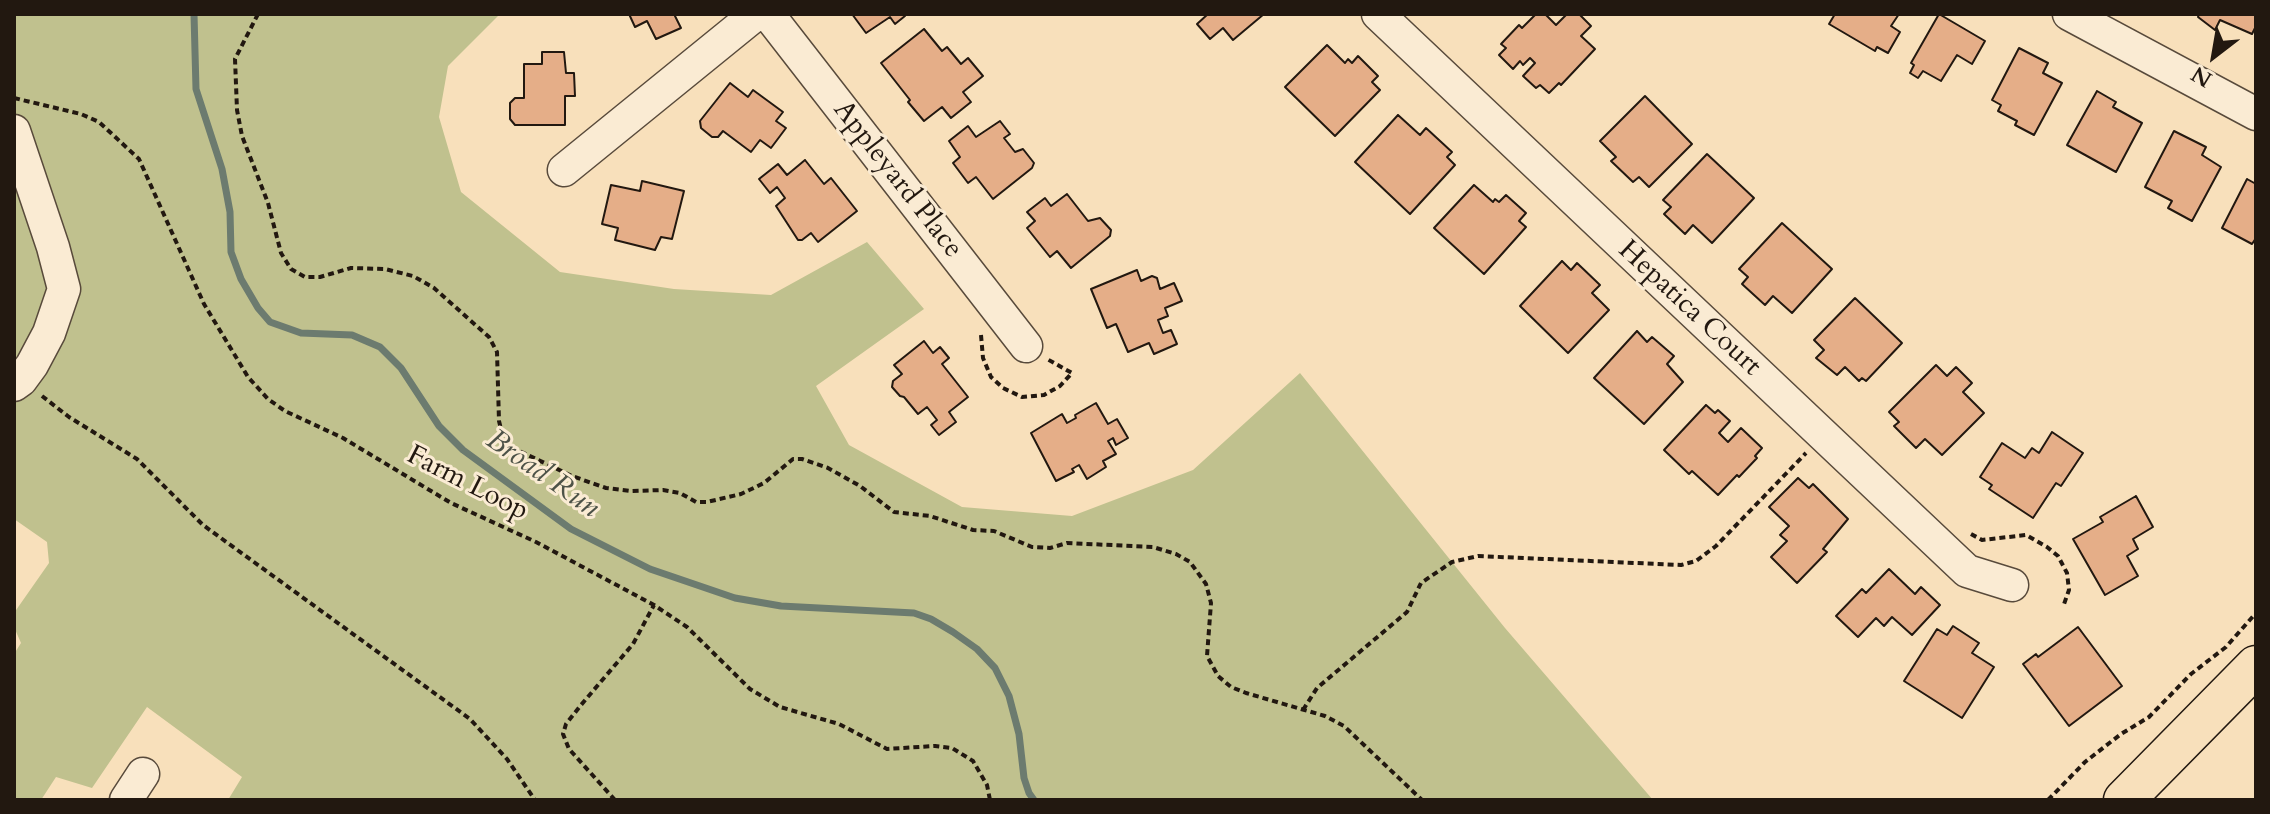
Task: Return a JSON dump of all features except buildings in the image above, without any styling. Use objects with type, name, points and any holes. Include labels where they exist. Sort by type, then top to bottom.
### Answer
[{"type":"main road","points":[[2124,800],[2256,666]]},
{"type":"street","points":[[564,170],[756,14]]},
{"type":"street","name":"Appleyard Place","points":[[768,14],[1026,346]]},
{"type":"street","name":"Hepatica Court","points":[[1378,14],[1967,571],[2012,585]]},
{"type":"street","points":[[2069,14],[2256,114]]},
{"type":"street","points":[[14,131],[64,289],[49,333],[18,382]]},
{"type":"path","points":[[258,14],[235,59],[237,110],[242,136],[268,203],[281,253],[291,269],[305,277],[320,277],[351,268],[385,269],[413,276],[434,288],[489,337],[497,352],[499,421],[503,437],[515,449],[606,488],[663,490],[680,493],[696,502],[741,494],[764,483],[793,459],[802,459],[828,468],[860,486],[894,512],[930,516],[973,530],[994,531],[1032,547],[1050,548],[1067,543],[1153,547],[1176,554],[1190,562],[1206,584],[1211,603],[1207,656],[1218,676],[1231,687],[1246,693],[1325,716],[1344,726],[1422,800]]},
{"type":"path","name":"Farm Loop","points":[[14,98],[81,114],[99,122],[139,159],[204,304],[248,377],[268,399],[285,411],[343,438],[451,503],[536,542],[654,605],[687,627],[750,689],[780,707],[839,724],[887,749],[952,748],[973,761],[987,785],[990,800]]},
{"type":"path","points":[[18,382],[137,459],[203,525],[470,719],[507,759],[535,800]]},
{"type":"path","points":[[1303,710],[1317,688],[1407,612],[1421,583],[1452,562],[1478,556],[1681,565],[1696,561],[1716,546],[1823,435]]},
{"type":"path","points":[[1962,527],[1982,540],[2026,535],[2047,547],[2058,556],[2067,573],[2069,590],[2063,607]]},
{"type":"path","points":[[615,800],[569,749],[563,734],[573,715],[633,644],[654,605]]},
{"type":"path","points":[[2048,800],[2085,762],[2149,717],[2191,674],[2226,647],[2256,613]]},
{"type":"green space","points":[[14,14],[500,14],[448,66],[439,117],[461,192],[560,272],[674,289],[771,295],[867,242],[924,309],[816,386],[849,445],[962,507],[1072,516],[1193,470],[1300,373],[1505,628],[1653,800],[228,800],[242,777],[147,707],[92,788],[56,777],[41,800],[14,800],[14,654],[21,643],[14,627],[14,613],[49,563],[47,542],[14,519]]},
{"type":"waterway","name":"Broad Run","points":[[194,14],[196,89],[222,169],[230,212],[231,252],[241,279],[270,322],[301,333],[352,335],[380,347],[401,368],[439,426],[463,450],[571,529],[650,569],[735,598],[781,606],[914,613],[953,632],[977,649],[995,668],[1009,696],[1019,734],[1024,778],[1034,800]]}]
